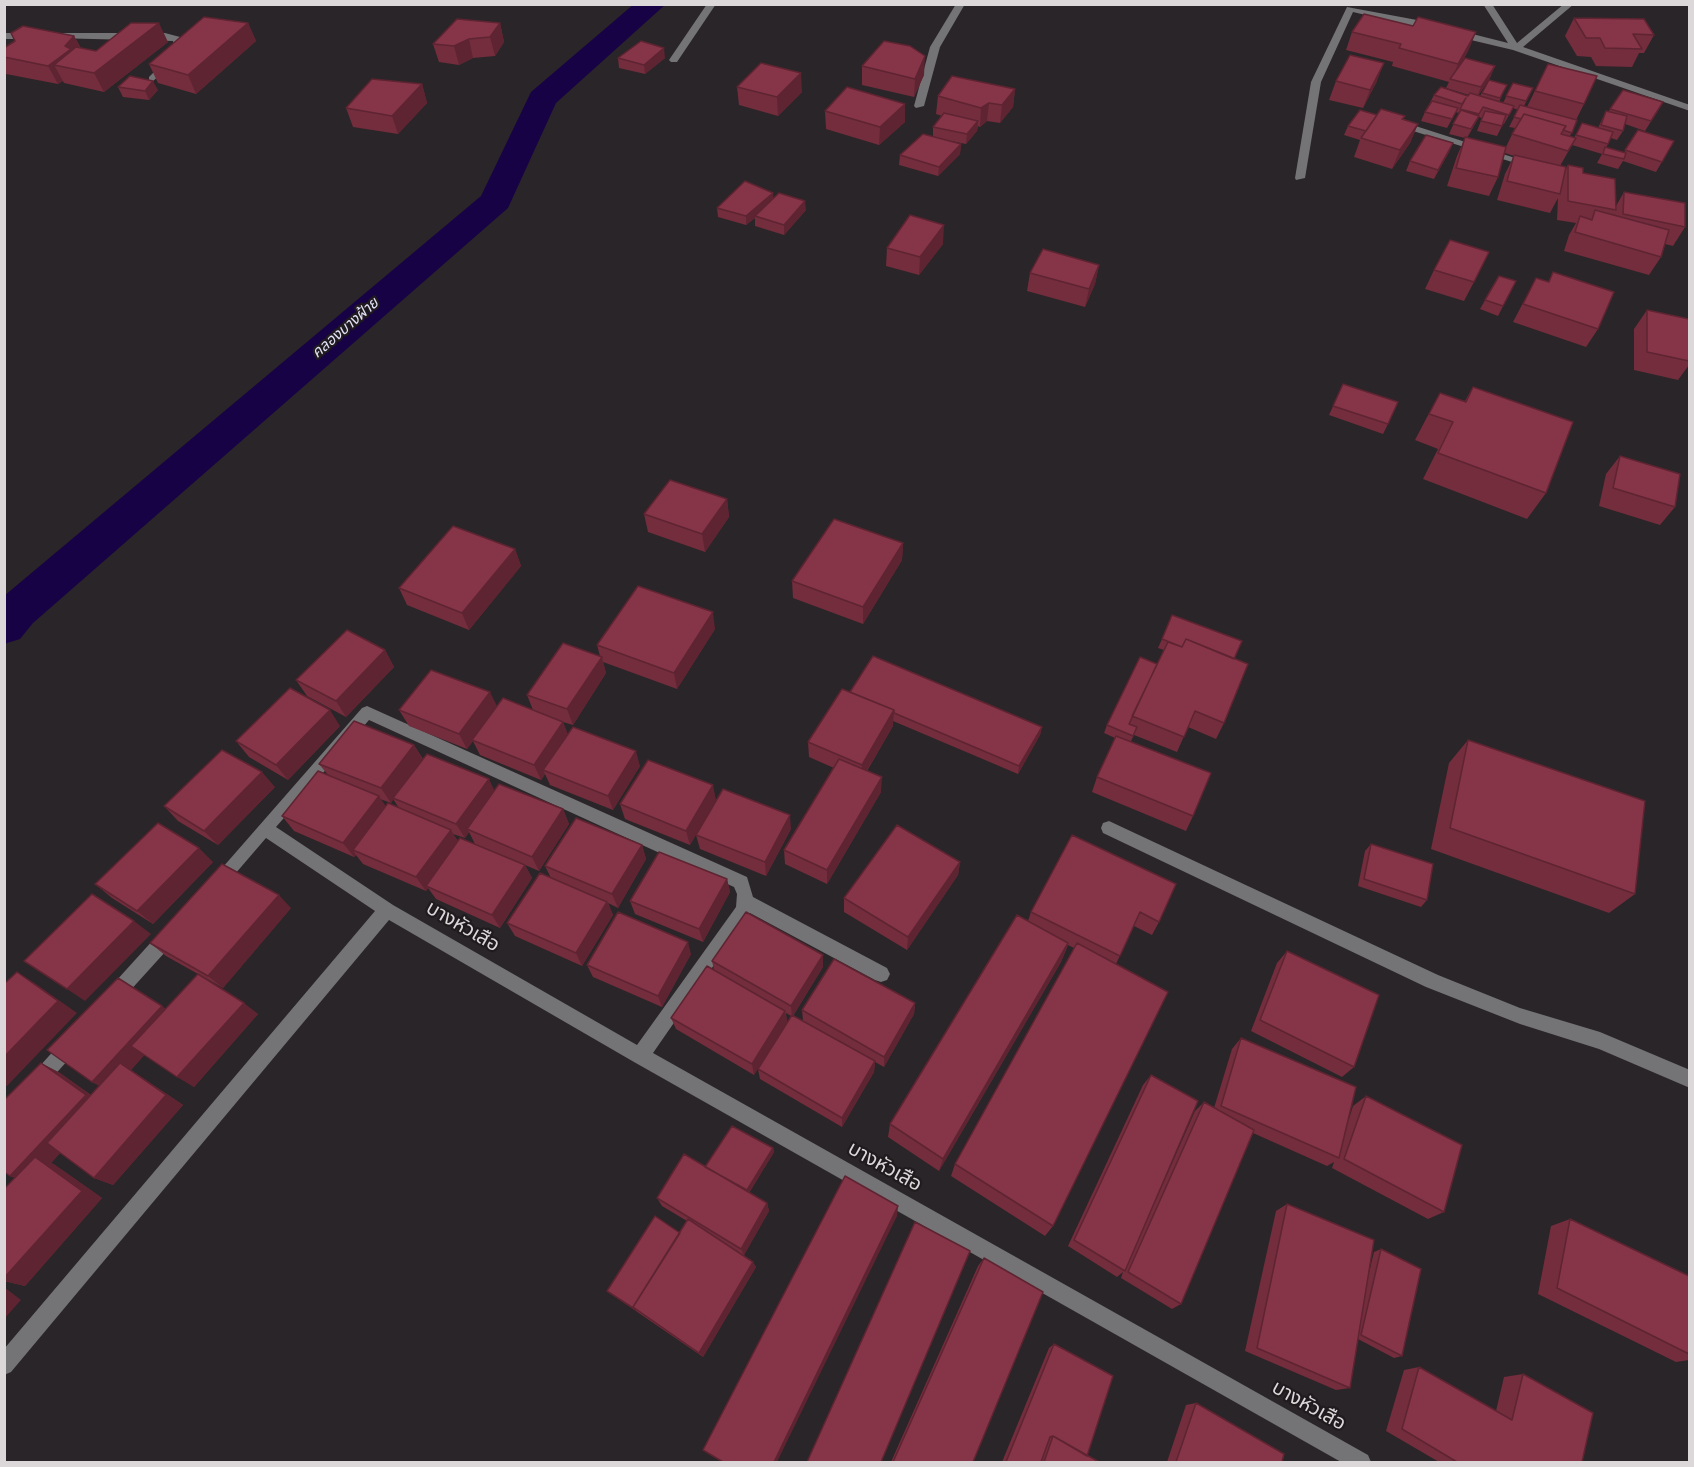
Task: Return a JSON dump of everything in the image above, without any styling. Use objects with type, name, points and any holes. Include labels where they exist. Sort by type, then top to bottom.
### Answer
[{"type":"street","points":[[674,60],[712,4]]},
{"type":"street","points":[[919,106],[934,46],[961,4]]},
{"type":"street","points":[[1487,4],[1516,48]]},
{"type":"street","points":[[1516,48],[1570,4]]},
{"type":"street","points":[[1300,178],[1316,82],[1350,9],[1516,48],[1565,63],[1689,108]]},
{"type":"street","points":[[4,36],[165,36],[177,39],[180,52],[152,79]]},
{"type":"street","points":[[1392,121],[1540,167]]},
{"type":"street","points":[[202,899],[367,712],[741,882],[745,894],[744,909],[640,1056]]},
{"type":"street","points":[[1110,828],[1431,981],[1520,1016],[1600,1041],[1689,1078]]},
{"type":"street","name":"บางหัวเสือ","points":[[265,829],[387,910],[640,1056],[1360,1462]]},
{"type":"street","points":[[744,901],[880,974]]},
{"type":"street","points":[[4,1365],[387,910]]},
{"type":"street","points":[[99,1013],[178,925]]},
{"type":"street","points":[[28,1091],[83,1030]]},
{"type":"building","points":[[1364,14],[1413,26],[1418,17],[1476,32],[1458,64],[1399,48],[1401,44],[1352,32]]},
{"type":"building","points":[[204,17],[248,23],[188,75],[149,64]]},
{"type":"building","points":[[1574,18],[1644,19],[1654,35],[1633,34],[1642,49],[1605,48],[1600,38],[1586,38]]},
{"type":"building","points":[[457,19],[500,23],[490,37],[469,39],[454,46],[433,44]]},
{"type":"building","points":[[131,23],[159,23],[94,73],[54,65],[76,47],[96,51]]},
{"type":"building","points":[[23,26],[74,36],[65,46],[71,49],[48,66],[4,57],[4,48],[15,41],[11,33]]},
{"type":"building","points":[[641,41],[664,48],[644,65],[618,58]]},
{"type":"building","points":[[884,41],[910,46],[925,56],[915,79],[862,66]]},
{"type":"building","points":[[1350,55],[1384,63],[1370,90],[1336,81]]},
{"type":"building","points":[[1465,58],[1495,66],[1481,87],[1450,79]]},
{"type":"building","points":[[761,63],[801,73],[777,97],[737,87]]},
{"type":"building","points":[[1548,64],[1597,76],[1584,104],[1535,91]]},
{"type":"building","points":[[130,76],[153,81],[145,91],[118,87]]},
{"type":"building","points":[[952,76],[1015,89],[1002,105],[989,103],[981,108],[938,96]]},
{"type":"building","points":[[372,79],[422,84],[392,116],[346,108]]},
{"type":"building","points":[[1489,80],[1507,85],[1500,98],[1482,93]]},
{"type":"building","points":[[1513,83],[1533,88],[1526,101],[1506,96]]},
{"type":"building","points":[[847,87],[905,104],[880,127],[825,111]]},
{"type":"building","points":[[1441,87],[1468,96],[1470,93],[1514,106],[1509,115],[1483,107],[1479,114],[1460,109],[1466,98],[1462,104],[1434,95]]},
{"type":"building","points":[[1623,90],[1663,102],[1651,121],[1610,109]]},
{"type":"building","points":[[1432,101],[1458,108],[1452,119],[1425,112]]},
{"type":"building","points":[[1520,105],[1577,120],[1572,133],[1563,130],[1566,126],[1524,114],[1521,119],[1514,117]]},
{"type":"building","points":[[1381,109],[1405,116],[1402,119],[1418,124],[1400,150],[1361,138]]},
{"type":"building","points":[[1360,110],[1377,115],[1366,131],[1348,126]]},
{"type":"building","points":[[1461,110],[1479,116],[1471,129],[1453,124]]},
{"type":"building","points":[[1485,111],[1506,115],[1502,126],[1481,121]]},
{"type":"building","points":[[1606,111],[1627,116],[1623,131],[1601,125]]},
{"type":"building","points":[[944,113],[978,121],[967,134],[933,127]]},
{"type":"building","points":[[1524,114],[1566,126],[1561,134],[1576,138],[1568,151],[1512,134]]},
{"type":"building","points":[[1582,123],[1613,132],[1608,144],[1576,135]]},
{"type":"building","points":[[1638,130],[1674,141],[1662,162],[1625,150]]},
{"type":"building","points":[[923,134],[961,144],[939,167],[900,155]]},
{"type":"building","points":[[1426,135],[1453,143],[1438,170],[1410,161]]},
{"type":"building","points":[[1465,137],[1506,147],[1498,177],[1456,168]]},
{"type":"building","points":[[1605,147],[1626,153],[1624,159],[1603,154]]},
{"type":"building","points":[[1514,155],[1566,167],[1560,194],[1507,181]]},
{"type":"building","points":[[1568,165],[1583,168],[1583,173],[1615,179],[1616,210],[1568,201]]},
{"type":"building","points":[[745,181],[773,193],[746,216],[717,208]]},
{"type":"building","points":[[1624,192],[1685,203],[1685,227],[1623,214]]},
{"type":"building","points":[[779,193],[805,201],[784,225],[755,216]]},
{"type":"building","points":[[1595,210],[1669,230],[1661,257],[1575,232],[1580,216],[1592,220]]},
{"type":"building","points":[[910,215],[944,225],[920,257],[887,248]]},
{"type":"building","points":[[1450,240],[1489,252],[1474,282],[1434,270]]},
{"type":"building","points":[[1043,249],[1099,265],[1089,289],[1030,273]]},
{"type":"building","points":[[1553,272],[1614,292],[1598,329],[1523,304],[1536,278],[1549,282]]},
{"type":"building","points":[[1499,276],[1516,281],[1503,306],[1485,300]]},
{"type":"building","points":[[1647,310],[1689,319],[1689,361],[1647,352]]},
{"type":"building","points":[[1343,384],[1398,402],[1388,424],[1333,406]]},
{"type":"building","points":[[1473,387],[1573,422],[1546,493],[1438,453],[1453,422],[1429,414],[1440,393],[1466,402]]},
{"type":"building","points":[[1620,456],[1680,474],[1675,507],[1613,488]]},
{"type":"building","points":[[670,480],[727,499],[702,534],[644,514]]},
{"type":"building","points":[[834,519],[903,543],[863,607],[792,581]]},
{"type":"building","points":[[453,526],[515,549],[462,613],[399,588]]},
{"type":"building","points":[[638,586],[713,612],[674,673],[597,645]]},
{"type":"building","points":[[1172,615],[1242,641],[1234,659],[1186,639],[1182,647],[1162,639]]},
{"type":"building","points":[[347,630],[385,650],[336,701],[296,680]]},
{"type":"building","points":[[1186,639],[1248,664],[1224,723],[1195,711],[1184,737],[1132,716],[1168,642],[1182,647]]},
{"type":"building","points":[[563,643],[602,657],[567,709],[527,695]]},
{"type":"building","points":[[873,656],[1042,727],[1019,766],[850,692]]},
{"type":"building","points":[[1140,657],[1157,664],[1129,724],[1137,727],[1133,736],[1107,725]]},
{"type":"building","points":[[431,670],[490,692],[459,734],[399,710]]},
{"type":"building","points":[[290,688],[330,710],[276,765],[236,741]]},
{"type":"building","points":[[842,689],[894,710],[862,765],[808,742]]},
{"type":"building","points":[[503,698],[563,722],[534,765],[472,740]]},
{"type":"building","points":[[354,721],[414,745],[381,788],[319,764]]},
{"type":"building","points":[[573,727],[636,751],[608,796],[543,770]]},
{"type":"building","points":[[1116,736],[1211,773],[1193,816],[1097,777]]},
{"type":"building","points":[[1468,740],[1645,801],[1635,894],[1450,828]]},
{"type":"building","points":[[222,750],[262,772],[204,831],[164,806]]},
{"type":"building","points":[[427,754],[489,779],[456,824],[393,798]]},
{"type":"building","points":[[839,759],[882,777],[827,870],[784,850]]},
{"type":"building","points":[[648,760],[713,785],[686,831],[620,804]]},
{"type":"building","points":[[318,771],[379,796],[343,843],[282,816]]},
{"type":"building","points":[[499,784],[563,809],[532,857],[467,829]]},
{"type":"building","points":[[723,789],[790,815],[765,862],[696,835]]},
{"type":"building","points":[[388,803],[451,830],[416,877],[353,850]]},
{"type":"building","points":[[576,818],[642,845],[612,894],[545,866]]},
{"type":"building","points":[[158,823],[199,848],[137,911],[95,884]]},
{"type":"building","points":[[897,825],[960,862],[908,937],[844,898]]},
{"type":"building","points":[[1072,835],[1176,884],[1159,922],[1140,912],[1120,956],[1031,912]]},
{"type":"building","points":[[460,838],[525,865],[492,915],[426,886]]},
{"type":"building","points":[[1371,844],[1433,864],[1427,900],[1364,879]]},
{"type":"building","points":[[659,852],[727,879],[699,929],[630,901]]},
{"type":"building","points":[[222,864],[279,895],[208,976],[150,943]]},
{"type":"building","points":[[540,873],[607,902],[576,953],[507,923]]},
{"type":"building","points":[[92,894],[134,921],[67,989],[24,961]]},
{"type":"building","points":[[618,912],[688,942],[658,996],[587,965]]},
{"type":"building","points":[[746,912],[823,955],[791,1006],[712,961]]},
{"type":"building","points":[[1017,915],[1068,943],[943,1159],[890,1124]]},
{"type":"building","points":[[1077,943],[1168,992],[1053,1226],[955,1164]]},
{"type":"building","points":[[1287,951],[1379,995],[1354,1067],[1260,1020]]},
{"type":"building","points":[[834,959],[915,1003],[884,1057],[802,1010]]},
{"type":"building","points":[[707,966],[785,1011],[752,1064],[671,1018]]},
{"type":"building","points":[[17,972],[58,1001],[4,1057],[4,984]]},
{"type":"building","points":[[198,974],[244,1003],[177,1077],[131,1046]]},
{"type":"building","points":[[118,978],[162,1006],[92,1082],[47,1050]]},
{"type":"building","points":[[792,1015],[875,1061],[842,1118],[758,1069]]},
{"type":"building","points":[[1241,1038],[1356,1087],[1339,1158],[1221,1106]]},
{"type":"building","points":[[41,1063],[86,1095],[10,1176],[4,1172],[4,1100]]},
{"type":"building","points":[[120,1063],[166,1095],[94,1178],[47,1143]]},
{"type":"building","points":[[1151,1075],[1198,1101],[1125,1271],[1074,1240]]},
{"type":"building","points":[[1366,1096],[1462,1145],[1444,1212],[1344,1159]]},
{"type":"building","points":[[1204,1102],[1254,1130],[1181,1304],[1128,1272]]},
{"type":"building","points":[[732,1126],[773,1148],[747,1190],[705,1167]]},
{"type":"building","points":[[684,1154],[767,1203],[741,1249],[657,1198]]},
{"type":"building","points":[[35,1157],[82,1191],[4,1278],[4,1189]]},
{"type":"building","points":[[845,1176],[898,1206],[774,1462],[723,1462],[703,1450]]},
{"type":"building","points":[[1287,1204],[1374,1240],[1350,1388],[1257,1348]]},
{"type":"building","points":[[655,1216],[680,1233],[633,1307],[636,1310],[607,1291]]},
{"type":"building","points":[[688,1219],[753,1262],[699,1353],[633,1307]]},
{"type":"building","points":[[1570,1219],[1689,1276],[1689,1354],[1557,1288]]},
{"type":"building","points":[[915,1222],[970,1251],[881,1462],[807,1462]]},
{"type":"building","points":[[1381,1249],[1421,1269],[1402,1356],[1361,1335]]},
{"type":"building","points":[[984,1258],[1043,1292],[973,1462],[893,1462]]},
{"type":"building","points":[[1054,1344],[1113,1376],[1087,1456],[1053,1436],[1050,1437],[1041,1462],[1006,1462]]},
{"type":"building","points":[[1419,1367],[1512,1420],[1523,1374],[1593,1413],[1582,1462],[1457,1462],[1402,1429]]},
{"type":"building","points":[[1196,1403],[1284,1454],[1282,1462],[1176,1462]]},
{"type":"building","points":[[1053,1436],[1099,1462],[1044,1462]]},
{"type":"waterway","name":"คลองบางฝ้าย","points":[[4,626],[17,611],[496,201],[542,99],[652,4]]}]
